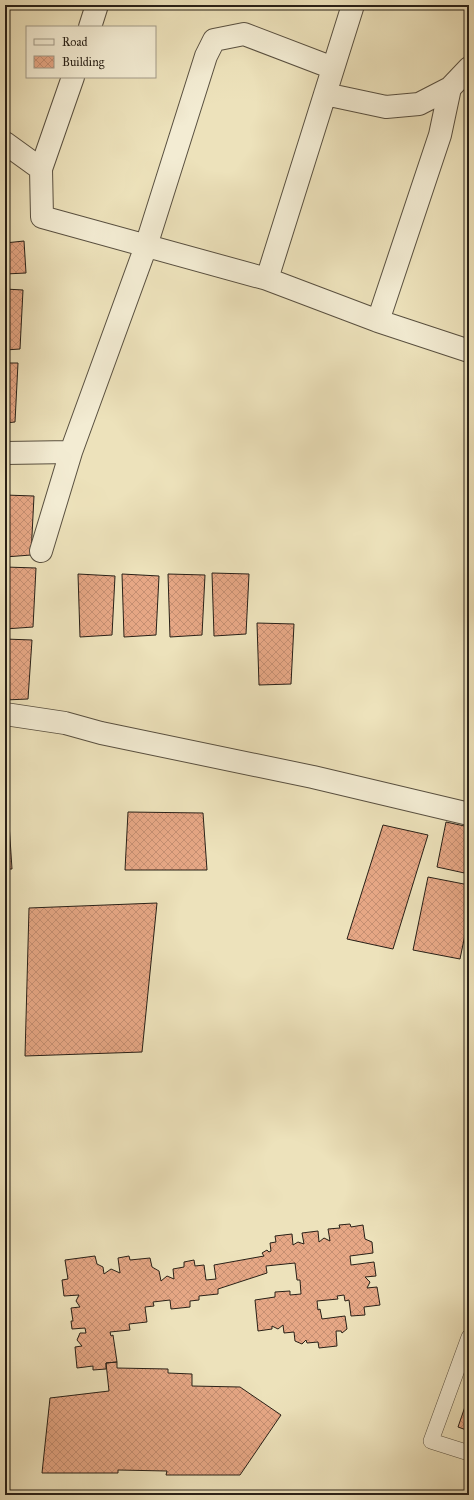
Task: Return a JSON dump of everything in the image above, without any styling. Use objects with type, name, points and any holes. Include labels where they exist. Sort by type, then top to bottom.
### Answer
[{"type":"street","points":[[90,26],[97,5]]},
{"type":"street","points":[[266,279],[353,5]]},
{"type":"street","points":[[41,551],[71,452],[146,246],[206,56],[214,40],[244,34],[333,68]]},
{"type":"street","points":[[325,94],[386,107],[419,104],[450,88],[469,68]]},
{"type":"street","points":[[73,78],[41,169],[42,217],[266,279],[378,321],[469,351]]},
{"type":"street","points":[[378,321],[440,135],[450,88]]},
{"type":"street","points":[[5,143],[41,169]]},
{"type":"street","points":[[5,453],[71,452]]},
{"type":"street","points":[[5,714],[65,723],[101,733],[313,777],[469,814]]},
{"type":"lane","points":[[469,1337],[431,1441],[469,1453]]},
{"type":"building","points":[[24,241],[26,273],[5,274],[5,243]]},
{"type":"building","points":[[5,289],[23,290],[20,349],[5,350]]},
{"type":"building","points":[[5,363],[18,363],[15,422],[5,423]]},
{"type":"building","points":[[5,495],[34,496],[31,555],[5,557]]},
{"type":"building","points":[[5,567],[36,568],[33,627],[5,629]]},
{"type":"building","points":[[212,573],[249,574],[246,634],[214,636]]},
{"type":"building","points":[[78,574],[115,576],[112,635],[80,637]]},
{"type":"building","points":[[122,574],[159,576],[156,635],[124,637]]},
{"type":"building","points":[[168,574],[205,575],[202,635],[170,637]]},
{"type":"building","points":[[257,623],[294,624],[291,684],[259,685]]},
{"type":"building","points":[[5,639],[32,640],[28,699],[5,700]]},
{"type":"building","points":[[5,808],[8,808],[12,869],[5,869]]},
{"type":"building","points":[[128,812],[203,813],[207,870],[125,870]]},
{"type":"building","points":[[446,822],[469,827],[469,874],[437,867]]},
{"type":"building","points":[[383,825],[428,835],[393,949],[347,939]]},
{"type":"building","points":[[428,877],[469,885],[469,915],[460,959],[413,950]]},
{"type":"building","points":[[157,903],[142,1052],[25,1056],[29,908]]},
{"type":"building","points":[[350,1224],[351,1227],[363,1225],[365,1239],[372,1242],[373,1253],[350,1256],[351,1265],[374,1262],[376,1276],[365,1277],[370,1282],[367,1288],[377,1287],[380,1305],[364,1307],[365,1315],[351,1316],[349,1300],[345,1301],[344,1295],[337,1296],[338,1299],[317,1301],[318,1310],[320,1309],[322,1319],[345,1316],[347,1329],[342,1333],[341,1331],[336,1331],[337,1346],[319,1348],[318,1342],[307,1343],[306,1340],[302,1344],[295,1341],[294,1332],[284,1333],[283,1325],[278,1329],[272,1326],[272,1329],[258,1331],[255,1300],[275,1297],[275,1292],[290,1291],[290,1295],[301,1294],[300,1280],[297,1280],[295,1263],[266,1266],[267,1273],[218,1289],[218,1294],[199,1296],[199,1300],[190,1301],[190,1307],[171,1309],[170,1300],[153,1302],[154,1306],[145,1307],[147,1322],[129,1324],[130,1330],[110,1332],[111,1336],[113,1335],[117,1362],[106,1363],[106,1369],[93,1370],[93,1366],[77,1368],[75,1347],[82,1346],[77,1340],[80,1333],[86,1333],[85,1328],[72,1329],[71,1321],[73,1321],[71,1308],[80,1307],[76,1301],[79,1295],[64,1296],[62,1280],[68,1279],[65,1260],[95,1256],[97,1264],[103,1267],[104,1274],[111,1269],[120,1273],[118,1258],[129,1256],[130,1260],[150,1258],[152,1267],[159,1271],[161,1281],[167,1276],[174,1279],[173,1269],[184,1267],[184,1262],[194,1260],[195,1266],[204,1265],[206,1280],[216,1279],[214,1265],[264,1256],[262,1253],[267,1250],[269,1252],[271,1251],[270,1243],[276,1242],[275,1236],[292,1234],[293,1245],[298,1242],[304,1244],[302,1233],[318,1231],[319,1242],[324,1238],[330,1241],[328,1229],[340,1228],[339,1225]]},
{"type":"building","points":[[117,1362],[117,1368],[168,1369],[168,1373],[192,1374],[192,1386],[240,1387],[281,1415],[240,1475],[166,1475],[167,1471],[118,1470],[118,1473],[42,1473],[50,1398],[109,1391],[106,1363]]},
{"type":"building","points":[[469,1395],[469,1431],[458,1427]]}]
